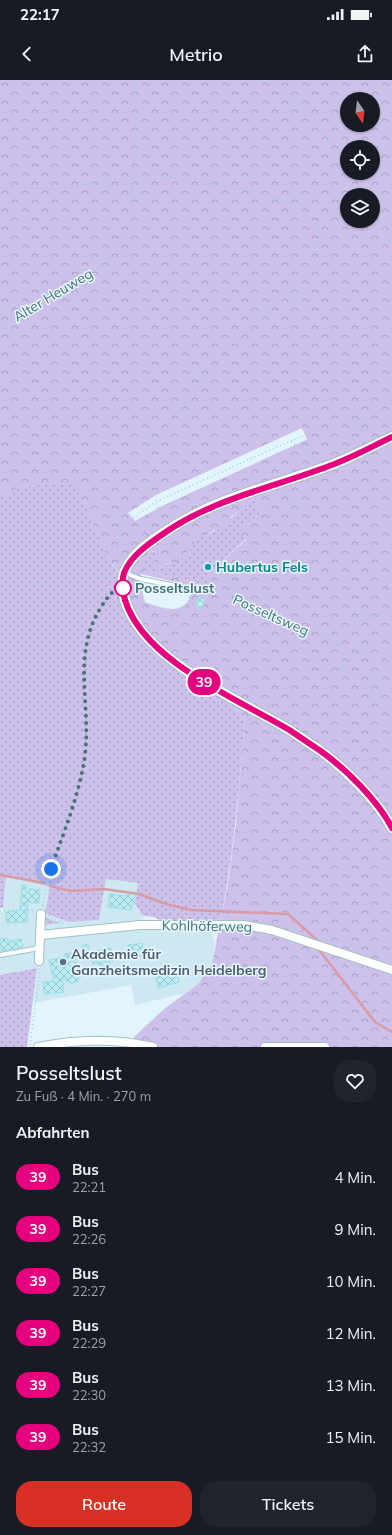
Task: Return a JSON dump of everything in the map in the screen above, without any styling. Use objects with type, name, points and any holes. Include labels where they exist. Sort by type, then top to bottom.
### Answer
[{"type":"street","points":[[392,437],[324,468],[263,487],[218,504],[170,529],[136,555],[123,578],[126,604],[133,617],[161,650],[203,681],[291,731],[324,753],[370,795],[392,828]]},
{"type":"street","points":[[39,961],[42,914]]},
{"type":"street","name":"Kohlhöferweg","points":[[41,935],[68,931],[140,926],[251,926],[293,937],[392,970]]},
{"type":"street","points":[[38,1047],[101,1040],[127,1042],[153,1047]]},
{"type":"street","points":[[265,1047],[325,1047]]},
{"type":"lane","points":[[123,578],[141,579],[191,589]]},
{"type":"lane","points":[[0,955],[39,947]]},
{"type":"path","name":"Alter Heuweg","points":[[0,326],[68,289],[94,271],[122,247],[129,231],[132,198],[137,80]]},
{"type":"path","points":[[249,80],[273,84],[290,91],[311,117],[340,160]]},
{"type":"path","points":[[0,187],[60,189],[133,176],[169,177],[238,188],[268,196],[293,206],[308,216],[315,224],[319,232],[319,245],[310,267],[282,303],[226,353],[182,407],[153,450],[134,484],[120,529],[117,548],[118,564],[123,578]]},
{"type":"path","points":[[102,182],[132,198]]},
{"type":"path","points":[[380,221],[392,241]]},
{"type":"path","points":[[315,224],[342,234],[392,241]]},
{"type":"path","points":[[342,453],[392,396]]},
{"type":"path","points":[[120,529],[155,502],[290,441],[325,426],[374,415]]},
{"type":"path","points":[[235,599],[232,589],[243,563],[303,499],[324,468],[313,456],[290,441]]},
{"type":"path","points":[[155,502],[170,529]]},
{"type":"path","points":[[220,560],[239,571]]},
{"type":"path","points":[[0,593],[45,585],[123,578]]},
{"type":"path","points":[[42,914],[45,887],[73,802],[84,763],[86,716],[83,667],[86,644],[93,621],[105,600],[123,578]]},
{"type":"path","points":[[355,622],[366,604],[392,581]]},
{"type":"path","points":[[201,584],[202,588]]},
{"type":"path","name":"Posseltsweg","points":[[191,589],[202,588],[235,599],[339,646],[392,661]]},
{"type":"path","points":[[181,651],[184,632],[179,608],[188,603],[191,589]]},
{"type":"path","points":[[189,600],[196,602]]},
{"type":"path","points":[[257,609],[259,617],[289,642],[317,659],[364,678],[392,702]]},
{"type":"path","points":[[327,640],[340,629],[355,622],[392,610]]},
{"type":"path","points":[[339,646],[345,670]]},
{"type":"path","points":[[0,911],[26,909],[60,920],[68,931]]},
{"type":"path","points":[[30,1047],[40,976],[39,961]]},
{"type":"shaded area","points":[[5,875],[51,887],[99,920],[106,879],[138,883],[135,904],[143,916],[143,928],[211,928],[215,945],[212,965],[198,984],[185,993],[135,1005],[131,985],[34,1003],[37,968],[0,975],[0,913],[3,912]]},
{"type":"green space","points":[[0,80],[392,80],[392,1047],[136,1047],[134,1037],[164,1009],[198,984],[212,964],[228,883],[236,824],[245,718],[203,681],[167,656],[133,617],[123,577],[109,560],[74,482],[20,487],[0,497]],"holes":[[[302,428],[307,439],[295,445],[162,506],[135,521],[128,513],[156,495]],[[255,500],[261,513],[240,532],[246,540],[220,563],[205,585],[145,570],[145,553],[148,550],[156,552],[155,559],[151,565],[153,569],[159,569],[167,564],[180,560],[187,554],[199,536],[208,534],[214,530],[223,530],[228,526],[231,517],[244,508],[244,503]],[[141,574],[188,585],[191,592],[187,603],[177,609],[170,609],[145,602],[141,587]]]},
{"type":"green space","points":[[74,481],[109,560],[203,681],[245,718],[229,872],[220,922],[162,921],[154,917],[143,916],[135,904],[138,883],[106,879],[99,920],[69,922],[45,913],[50,887],[6,875],[3,908],[0,908],[0,497],[20,487]]},
{"type":"green space","points":[[255,500],[261,513],[244,527],[246,539],[220,563],[205,585],[145,570],[145,553],[148,550],[156,552],[155,559],[159,569],[187,554],[199,536],[208,534],[221,526],[244,508],[243,503]]},
{"type":"green space","points":[[44,917],[60,923],[43,925]]},
{"type":"green space","points":[[37,968],[27,1047],[0,1047],[0,975]]},
{"type":"building","name":"Posseltslust","points":[[198,597],[205,599],[202,609],[195,607]]},
{"type":"building","points":[[22,885],[26,885],[26,893],[29,893],[29,889],[40,890],[39,903],[27,902],[28,922],[7,923],[6,912],[20,911]]},
{"type":"building","points":[[110,894],[126,896],[127,894],[135,895],[135,904],[132,904],[131,910],[108,907]]},
{"type":"building","points":[[7,938],[8,941],[21,939],[23,947],[0,951],[0,939]]},
{"type":"building","points":[[142,943],[144,955],[130,958],[128,945]]},
{"type":"building","points":[[88,944],[89,951],[83,952],[82,945]]},
{"type":"building","points":[[111,948],[113,961],[109,961],[111,975],[105,976],[103,965],[99,965],[99,963],[93,964],[90,952]]},
{"type":"building","points":[[71,953],[72,955],[75,955],[79,979],[77,982],[71,983],[62,978],[64,992],[44,994],[43,982],[54,981],[49,960],[65,957],[64,954]]},
{"type":"building","points":[[177,967],[179,982],[158,988],[155,971]]},
{"type":"waterway","points":[[0,875],[44,883]]},
{"type":"waterway","points":[[50,886],[71,891],[104,889],[139,894],[166,904],[191,910],[288,914],[316,939]]},
{"type":"waterway","points":[[320,951],[375,1022],[392,1032]]},
{"type":"bus line","name":"39","points":[[392,437],[329,466],[263,487],[198,513],[159,536],[136,555],[126,569],[122,582],[126,604],[131,614],[155,646],[203,681],[291,731],[324,753],[370,795],[387,818],[392,828]]},
{"type":"place","name":"Hubertus Fels","points":[[208,567]]},
{"type":"place","name":"Posseltslust","points":[[123,588]]},
{"type":"place","name":"Akademie für Ganzheitsmedizin Heidelberg","points":[[63,962]]},
{"type":"route","points":[[51,869],[81,776],[86,751],[83,663],[86,644],[93,621],[105,600],[118,587],[122,586],[123,590],[123,588]]}]
